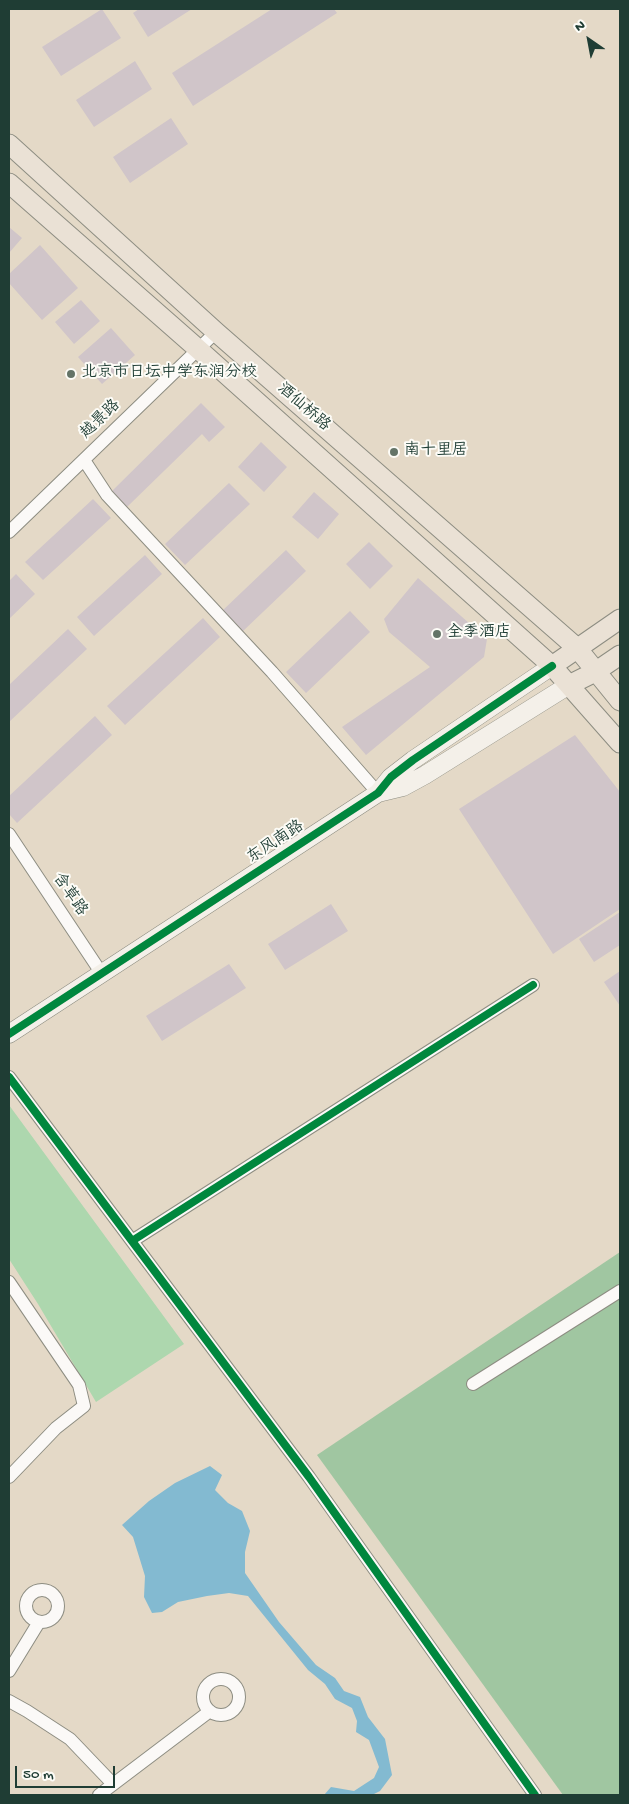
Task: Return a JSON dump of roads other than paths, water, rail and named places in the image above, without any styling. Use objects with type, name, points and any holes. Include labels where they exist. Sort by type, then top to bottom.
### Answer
[{"type":"main road","name":"酒仙桥路","points":[[9,144],[216,332],[577,648],[620,701]]},
{"type":"main road","name":"酒仙桥路","points":[[9,183],[198,349],[552,666],[620,743]]},
{"type":"main road","name":"东风南路","points":[[552,666],[620,619]]},
{"type":"main road","name":"东风南路","points":[[569,685],[595,672],[620,655]]},
{"type":"street","name":"越景路","points":[[9,532],[216,332]]},
{"type":"street","points":[[84,460],[107,496],[272,672],[378,793]]},
{"type":"street","name":"东风南路","points":[[9,1034],[378,793],[391,777],[413,760],[552,666]]},
{"type":"street","name":"东风南路","points":[[378,793],[403,787],[569,685]]},
{"type":"street","name":"含草路","points":[[9,834],[102,974]]},
{"type":"street","points":[[132,1240],[533,985]]},
{"type":"street","points":[[9,1077],[309,1477],[535,1795]]},
{"type":"street","points":[[9,1282],[79,1385],[84,1406],[56,1428],[9,1477]]},
{"type":"street","points":[[473,1384],[620,1291]]},
{"type":"street","points":[[9,1671],[39,1622]]},
{"type":"street","points":[[9,1701],[70,1739],[113,1784]]},
{"type":"street","points":[[99,1795],[210,1711]]},
{"type":"water","points":[[210,1466],[222,1475],[215,1490],[228,1503],[242,1511],[250,1531],[245,1552],[245,1573],[279,1622],[316,1665],[335,1678],[344,1691],[360,1697],[368,1717],[385,1739],[392,1775],[380,1791],[372,1795],[324,1795],[331,1787],[354,1791],[374,1778],[379,1767],[369,1740],[356,1732],[357,1721],[352,1708],[335,1699],[325,1684],[308,1670],[248,1596],[229,1593],[207,1596],[178,1602],[162,1612],[152,1613],[144,1597],[145,1576],[133,1537],[122,1525],[149,1501],[175,1483]]},
{"type":"place","name":"北京市日坛中学东润分校","points":[[71,374]]},
{"type":"place","name":"南十里居","points":[[394,452]]},
{"type":"place","name":"全季酒店","points":[[437,634]]}]
